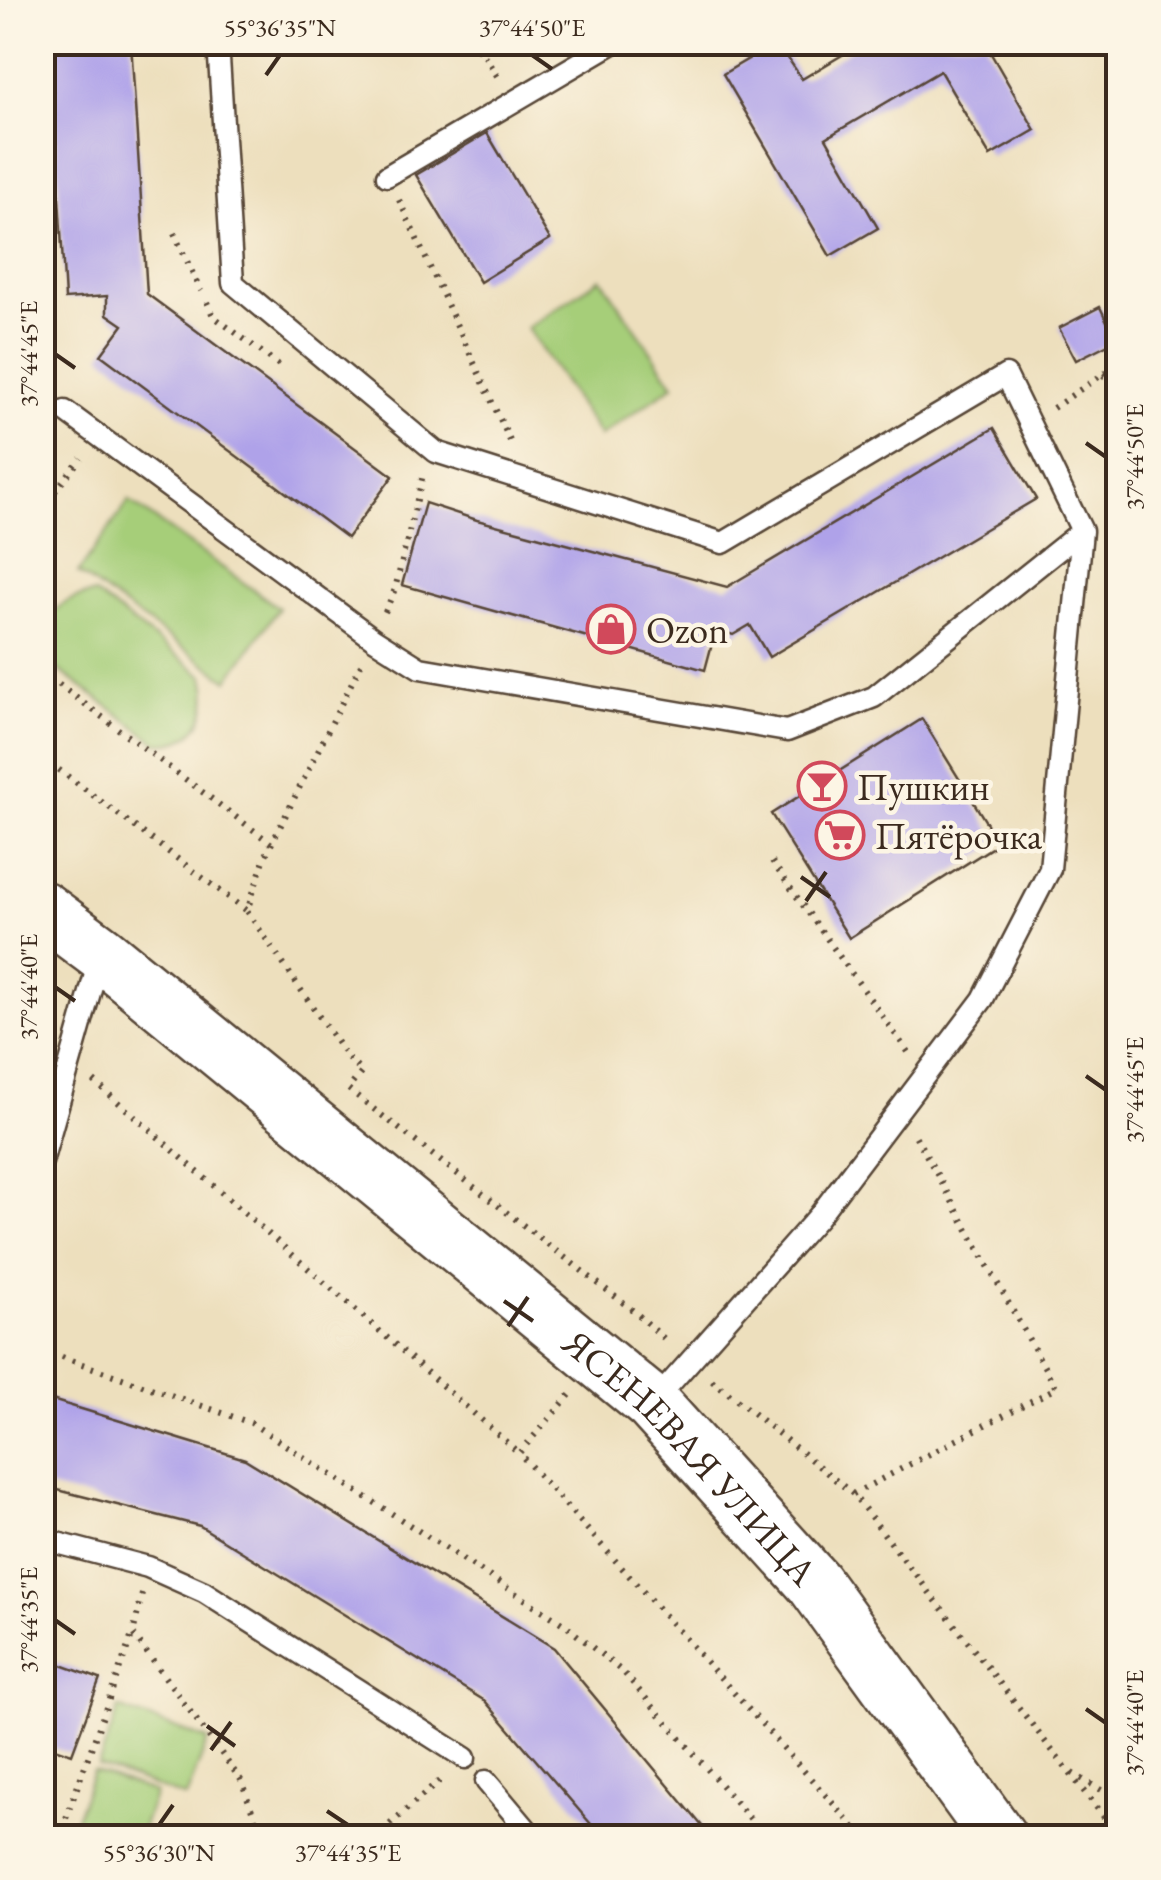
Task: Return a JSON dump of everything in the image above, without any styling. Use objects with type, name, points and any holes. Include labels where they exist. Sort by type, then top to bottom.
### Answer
[{"type":"main road","name":"ЯСЕНЕВАЯ УЛИЦА","points":[[42,909],[101,953],[652,1404],[814,1583],[1000,1838]]},
{"type":"lane","points":[[218,42],[233,284],[436,452],[723,543],[1006,375],[1082,531],[1050,869],[983,999],[818,1218],[652,1404]]},
{"type":"lane","points":[[387,176],[616,42]]},
{"type":"lane","points":[[65,411],[374,639],[420,668],[787,731],[874,697],[1082,531]]},
{"type":"lane","points":[[42,1162],[48,1118],[71,1061],[101,953]]},
{"type":"lane","points":[[42,1539],[148,1567],[204,1592],[465,1758]]},
{"type":"lane","points":[[486,1782],[534,1838]]},
{"type":"path","points":[[469,42],[482,52],[514,101]]},
{"type":"path","points":[[387,176],[528,481]]},
{"type":"path","points":[[174,233],[214,316]]},
{"type":"path","points":[[1030,424],[1118,364]]},
{"type":"path","points":[[1102,375],[1118,386]]},
{"type":"path","points":[[42,508],[98,434]]},
{"type":"path","points":[[396,590],[424,473]]},
{"type":"path","points":[[246,911],[272,844],[374,639]]},
{"type":"path","points":[[42,672],[272,844]]},
{"type":"path","points":[[42,757],[246,911],[349,1060],[362,1072],[348,1090],[635,1312],[852,1494],[1068,1770],[1116,1838]]},
{"type":"path","points":[[772,862],[924,1075]]},
{"type":"path","points":[[71,1061],[519,1453],[864,1838]]},
{"type":"path","points":[[852,1494],[1056,1388],[900,1108]]},
{"type":"path","points":[[519,1453],[600,1362],[635,1312]]},
{"type":"path","points":[[42,1350],[252,1423],[564,1625],[624,1673],[767,1838]]},
{"type":"path","points":[[59,1838],[132,1634],[148,1567]]},
{"type":"path","points":[[132,1634],[240,1780],[262,1838]]},
{"type":"path","points":[[374,1838],[465,1758]]},
{"type":"path","points":[[1068,1770],[1118,1800]]},
{"type":"green space","points":[[601,278],[674,385],[600,436],[527,328]]},
{"type":"green space","points":[[129,501],[279,608],[228,680],[78,573]]},
{"type":"green space","points":[[95,594],[204,676],[204,714],[193,732],[172,742],[158,743],[45,660],[43,633],[52,614],[70,600]]},
{"type":"green space","points":[[119,1708],[208,1740],[186,1798],[98,1766]]},
{"type":"green space","points":[[93,1771],[155,1793],[139,1837],[69,1837]]},
{"type":"building","points":[[50,42],[131,42],[147,294],[393,476],[347,538],[101,355],[123,325],[107,314],[107,296],[65,299]]},
{"type":"building","points":[[777,42],[802,79],[864,42],[989,42],[986,45],[1035,130],[990,156],[940,71],[826,138],[878,228],[830,256],[723,74]]},
{"type":"building","points":[[487,133],[550,239],[480,282],[416,175]]},
{"type":"building","points":[[1100,307],[1116,340],[1076,360],[1059,328]]},
{"type":"building","points":[[994,428],[1036,499],[769,657],[750,625],[733,635],[716,629],[705,670],[402,585],[425,503],[727,587]]},
{"type":"building","points":[[922,719],[999,843],[849,938],[771,814]]},
{"type":"building","points":[[42,1397],[245,1459],[554,1648],[712,1838],[603,1838],[485,1701],[200,1526],[42,1486]]},
{"type":"building","points":[[42,1658],[100,1679],[72,1754],[42,1744]]},
{"type":"place","name":"Ozon","points":[[611,629]]},
{"type":"place","name":"Пушкин","points":[[822,786]]},
{"type":"place","name":"Пятёрочка","points":[[840,835]]}]
